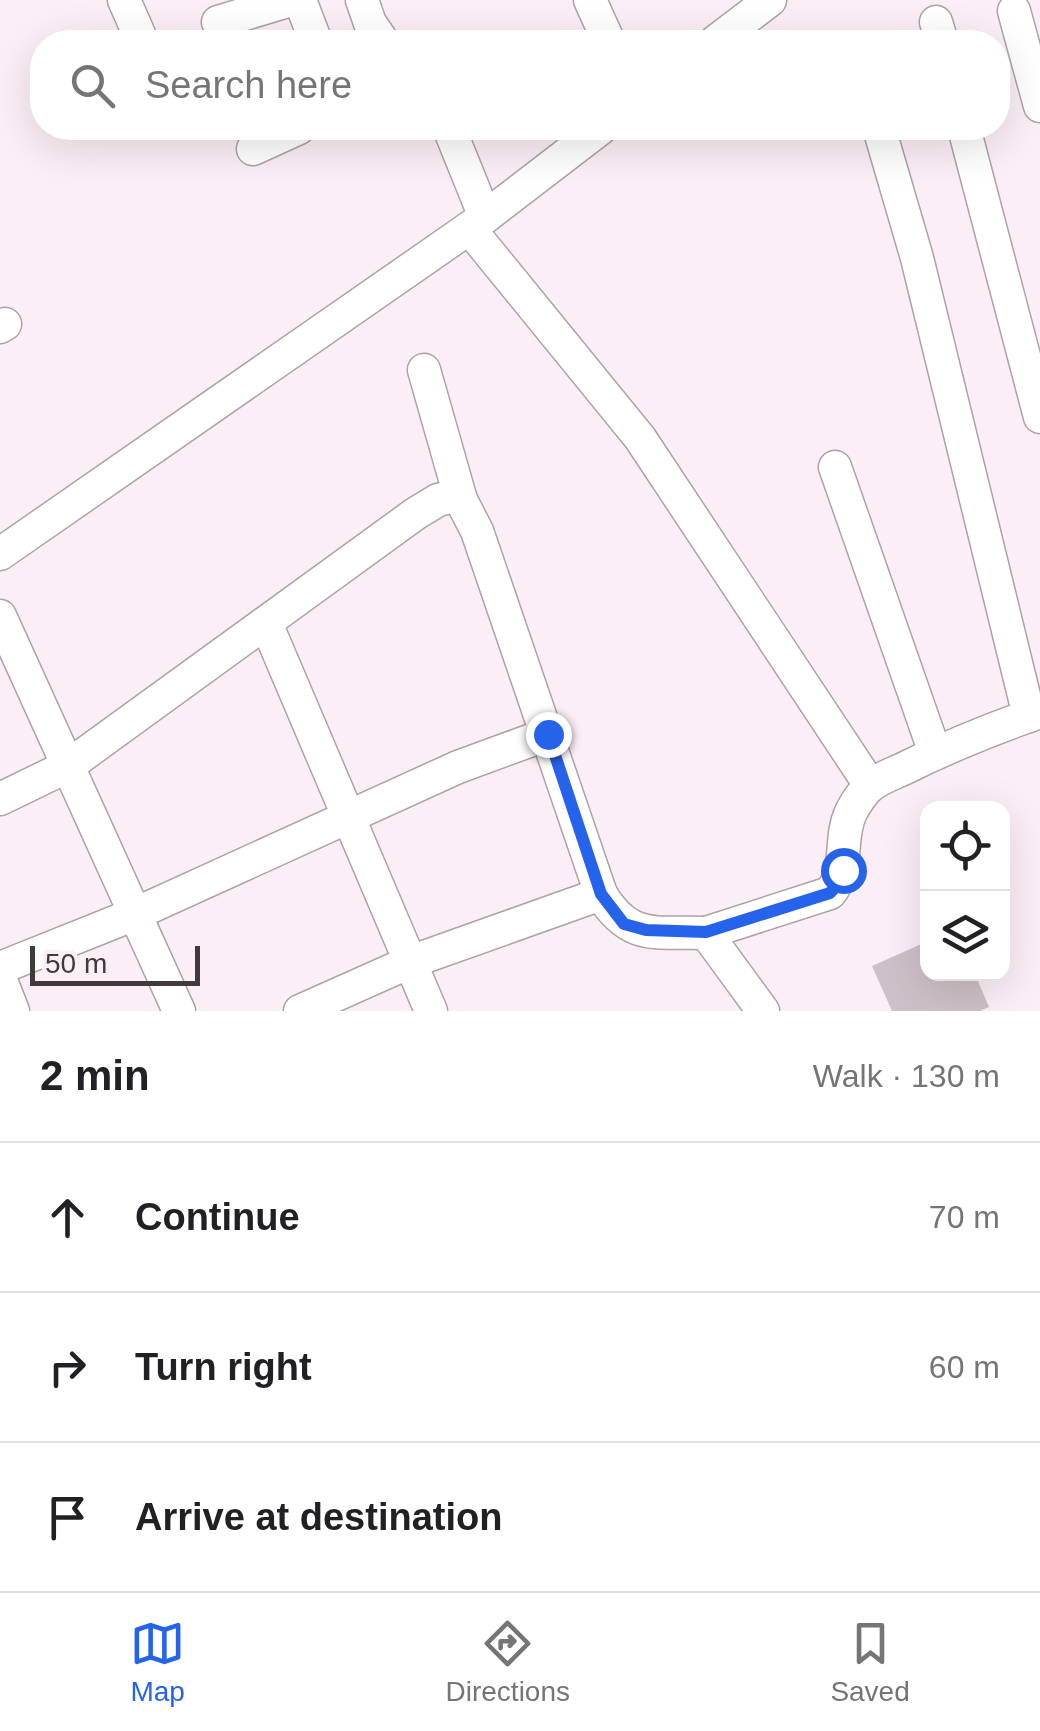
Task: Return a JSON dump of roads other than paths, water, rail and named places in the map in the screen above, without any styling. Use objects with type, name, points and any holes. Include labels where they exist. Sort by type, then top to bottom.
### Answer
[{"type":"street","points":[[124,0],[137,30]]},
{"type":"street","points":[[218,22],[292,0]]},
{"type":"street","points":[[300,0],[311,30]]},
{"type":"street","points":[[362,0],[375,30]]},
{"type":"street","points":[[590,0],[603,30]]},
{"type":"street","points":[[731,30],[770,0]]},
{"type":"street","points":[[1014,12],[1040,106]]},
{"type":"street","points":[[253,149],[273,140]]},
{"type":"street","points":[[453,140],[477,222],[640,438],[870,785]]},
{"type":"street","points":[[0,554],[477,222],[585,140]]},
{"type":"street","points":[[424,370],[461,500],[477,532],[601,894],[624,924],[646,930],[706,932],[830,893],[840,882],[843,870],[848,818],[870,785],[935,753],[1034,714],[883,140]]},
{"type":"street","points":[[967,140],[1040,418]]},
{"type":"street","points":[[835,467],[935,753]]},
{"type":"street","points":[[0,799],[68,766],[415,514],[438,500],[461,500]]},
{"type":"street","points":[[0,616],[179,1011]]},
{"type":"street","points":[[266,623],[431,1011]]},
{"type":"street","points":[[0,968],[135,914],[458,767],[548,734]]},
{"type":"street","points":[[300,1011],[410,962],[601,894]]},
{"type":"street","points":[[706,932],[764,1011]]},
{"type":"street","points":[[0,978],[14,1011]]}]
